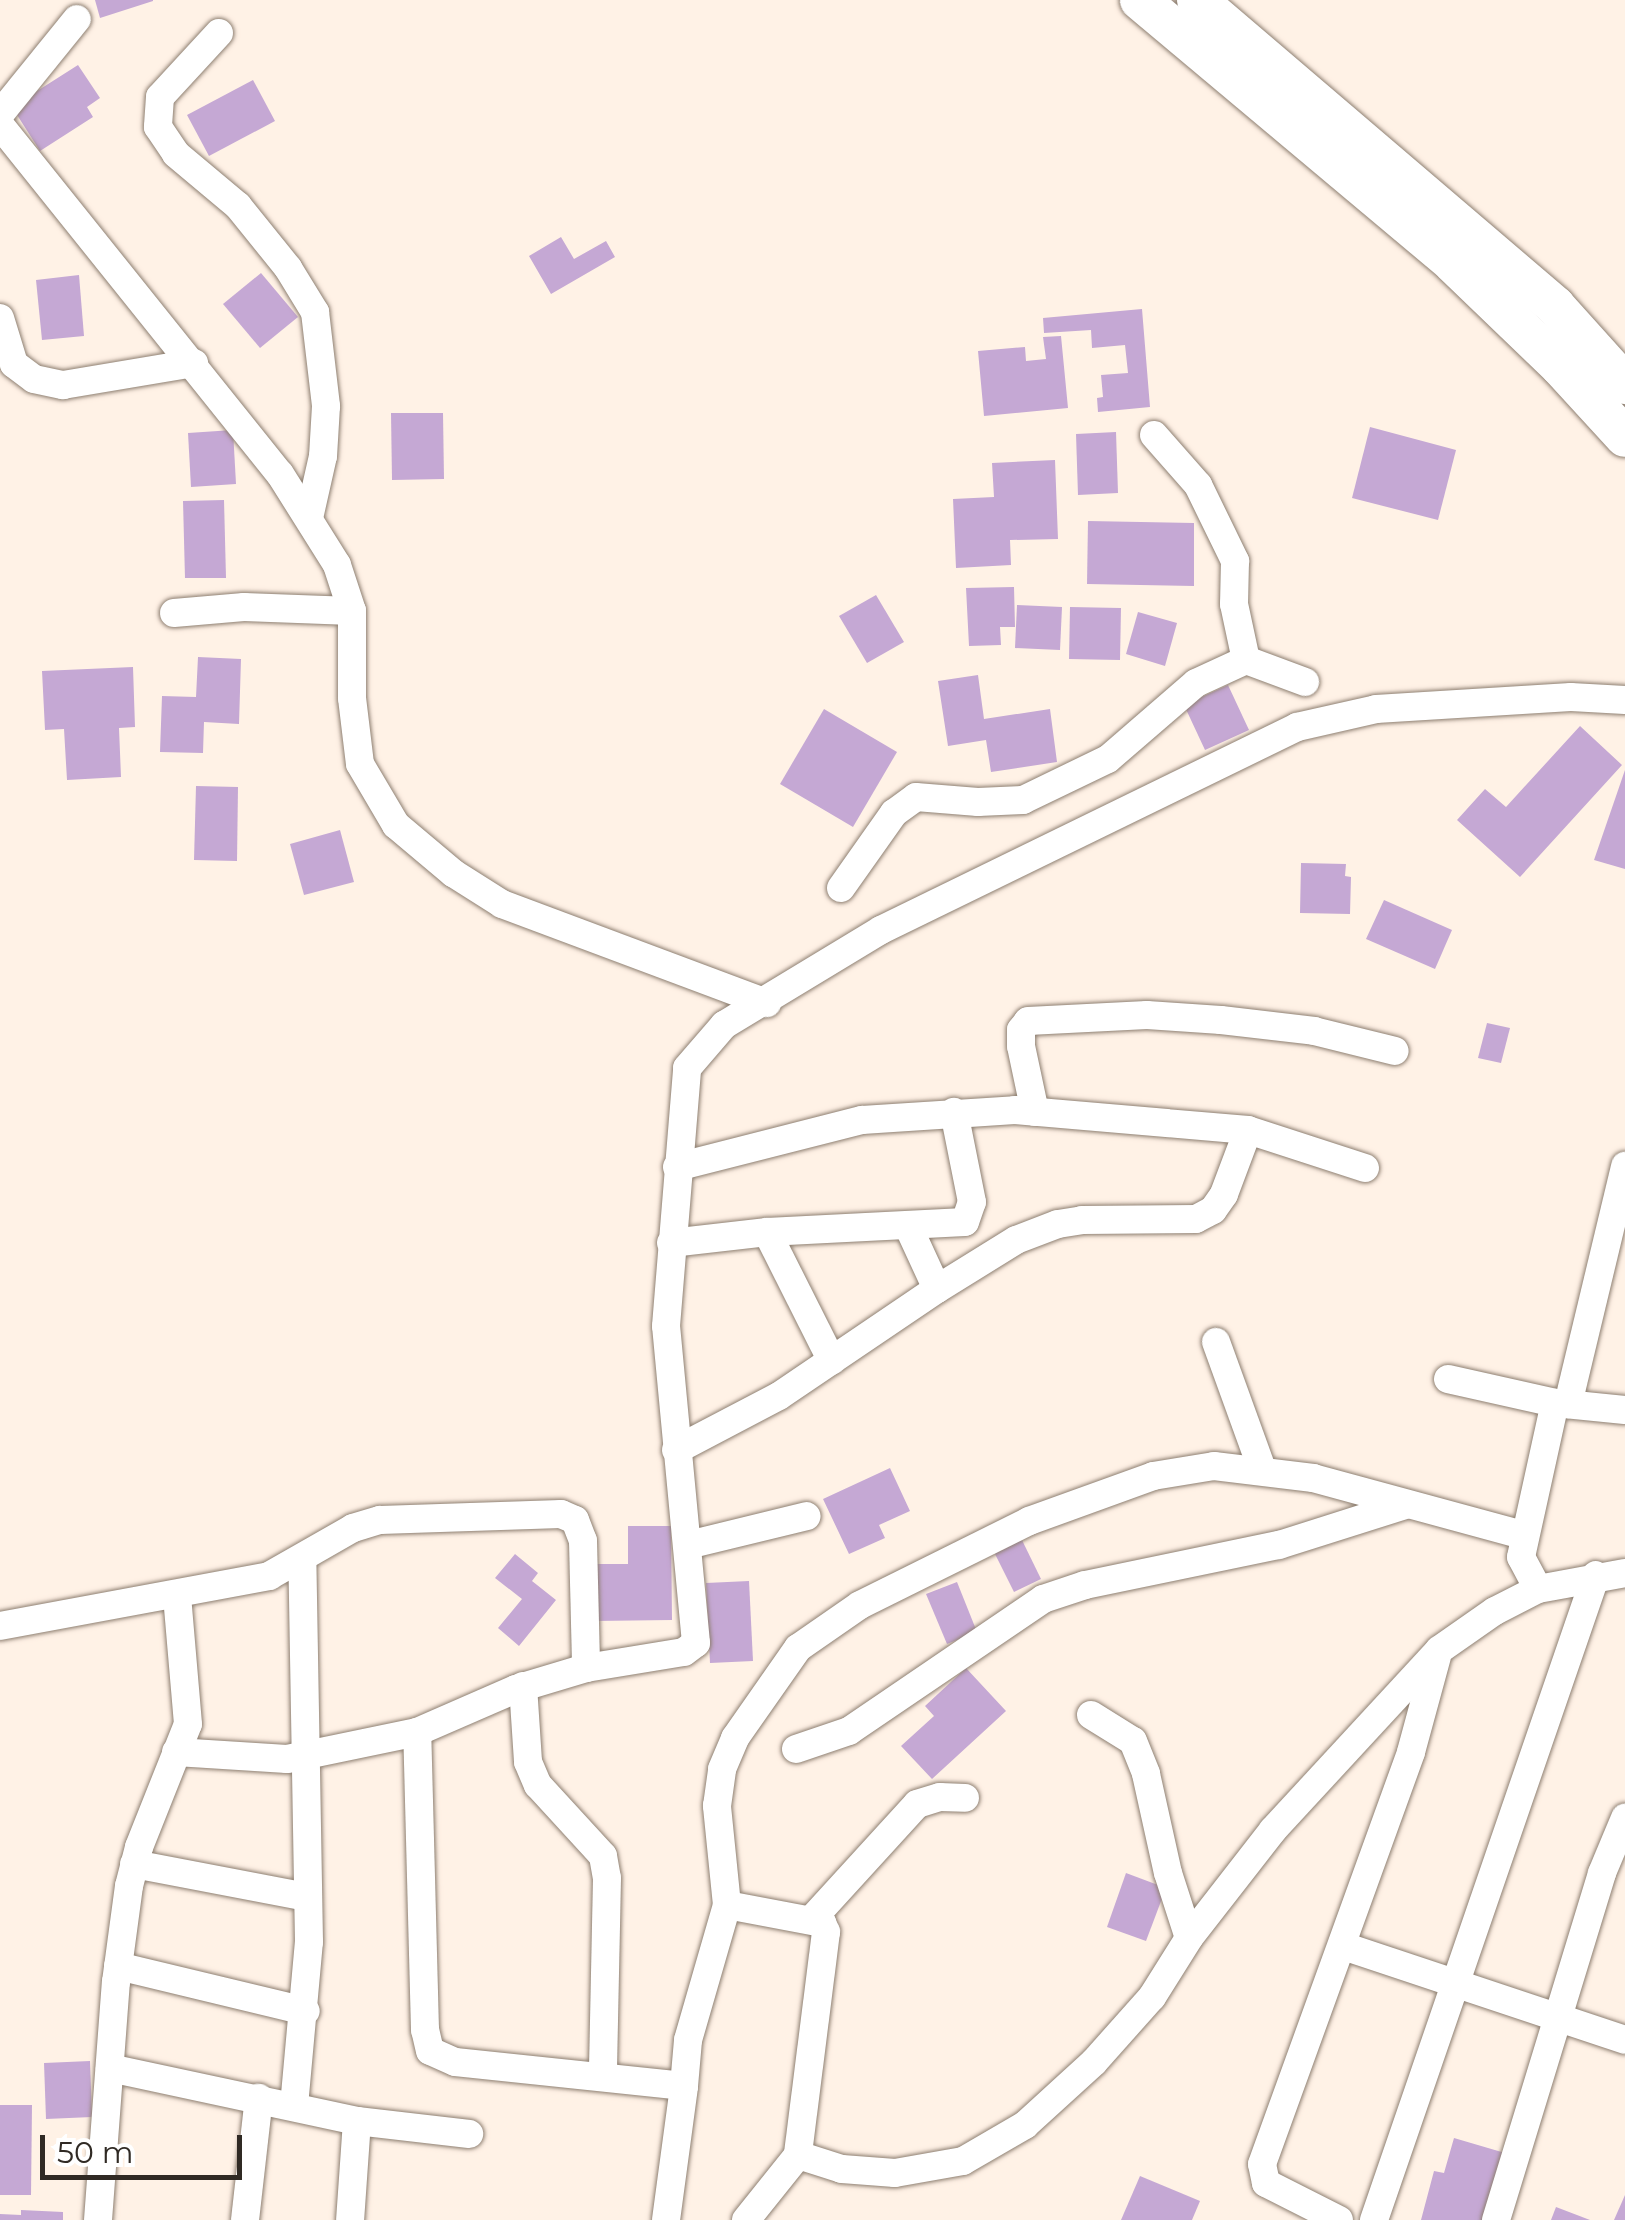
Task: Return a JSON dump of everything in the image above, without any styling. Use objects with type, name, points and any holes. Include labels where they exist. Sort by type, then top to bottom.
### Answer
[{"type":"highway","points":[[1140,0],[1452,263],[1560,366],[1625,436]]},
{"type":"highway","points":[[1198,0],[1555,306],[1625,384]]},
{"type":"street","points":[[0,114],[78,19]]},
{"type":"street","points":[[219,33],[160,97],[158,127],[176,154],[238,206],[288,268],[314,312],[326,406],[324,456],[310,518]]},
{"type":"street","points":[[0,125],[136,298],[194,363],[310,518],[338,564],[352,611],[352,698],[360,764],[396,824],[454,874],[502,904],[767,1003]]},
{"type":"street","points":[[0,318],[14,364],[34,379],[63,385],[194,363]]},
{"type":"street","points":[[1154,435],[1198,485],[1235,561],[1234,604],[1246,660]]},
{"type":"street","points":[[174,614],[260,606],[352,611]]},
{"type":"street","points":[[841,888],[894,813],[916,797],[978,802],[1023,800],[1108,759],[1196,683],[1246,660],[1305,682]]},
{"type":"street","points":[[176,1752],[235,1758],[306,1756],[417,1732],[523,1686],[586,1668],[692,1648],[698,1636],[666,1326],[687,1068],[724,1024],[767,1003],[881,930],[957,889],[1297,727],[1336,714],[1410,706],[1571,697],[1625,700]]},
{"type":"street","points":[[1034,1112],[1021,1046],[1021,1030],[1028,1021],[1147,1015],[1221,1020],[1314,1031],[1395,1051]]},
{"type":"street","points":[[677,1167],[862,1120],[954,1112],[1034,1112],[1248,1130],[1364,1168]]},
{"type":"street","points":[[671,1242],[767,1232],[955,1226],[969,1216],[972,1202],[954,1112]]},
{"type":"street","points":[[676,1450],[778,1396],[1016,1240],[1058,1224],[1082,1220],[1196,1219],[1213,1210],[1224,1194],[1248,1130]]},
{"type":"street","points":[[1538,1589],[1521,1557],[1523,1535],[1625,1166]]},
{"type":"street","points":[[908,1226],[937,1289]]},
{"type":"street","points":[[767,1232],[832,1361]]},
{"type":"street","points":[[1216,1342],[1262,1469]]},
{"type":"street","points":[[1448,1379],[1561,1404],[1625,1410]]},
{"type":"street","points":[[666,2220],[688,2040],[727,1905],[718,1806],[722,1770],[735,1738],[798,1648],[860,1605],[1029,1521],[1153,1476],[1214,1466],[1262,1469],[1523,1535]]},
{"type":"street","points":[[796,1749],[849,1731],[1044,1600],[1085,1585],[1279,1545],[1406,1505]]},
{"type":"street","points":[[0,1626],[269,1576],[353,1528],[380,1520],[560,1514],[574,1520],[583,1541],[586,1668]]},
{"type":"street","points":[[688,1545],[807,1516]]},
{"type":"street","points":[[294,2106],[306,2011],[302,1558]]},
{"type":"street","points":[[798,2155],[842,2170],[895,2172],[964,2161],[1024,2124],[1094,2062],[1152,1997],[1189,1938],[1273,1830],[1439,1650],[1494,1611],[1538,1589],[1596,1575],[1625,1573]]},
{"type":"street","points":[[1374,2220],[1596,1575]]},
{"type":"street","points":[[98,2220],[118,1966],[134,1864],[188,1724],[177,1596]]},
{"type":"street","points":[[1339,2220],[1266,2183],[1262,2174],[1265,2153],[1411,1752],[1439,1650]]},
{"type":"street","points":[[523,1686],[528,1762],[538,1785],[602,1856],[607,1878],[602,2078]]},
{"type":"street","points":[[1091,1715],[1132,1741],[1146,1774],[1168,1872],[1189,1938]]},
{"type":"street","points":[[417,1732],[430,2051],[455,2062],[684,2086]]},
{"type":"street","points":[[813,1918],[917,1804],[940,1797],[965,1798]]},
{"type":"street","points":[[1496,2220],[1556,2018],[1619,1848],[1625,1818]]},
{"type":"street","points":[[134,1864],[307,1897]]},
{"type":"street","points":[[727,1905],[813,1918],[822,1923],[826,1932],[798,2155],[746,2220]]},
{"type":"street","points":[[1343,1946],[1625,2040]]},
{"type":"street","points":[[118,1966],[306,2011]]},
{"type":"street","points":[[110,2068],[357,2120],[468,2134]]},
{"type":"street","points":[[245,2220],[258,2098]]},
{"type":"street","points":[[350,2220],[357,2120]]},
{"type":"building","points":[[95,0],[153,0],[153,1],[100,18]]},
{"type":"building","points":[[78,65],[100,98],[87,107],[93,117],[40,151],[12,107]]},
{"type":"building","points":[[253,80],[275,121],[209,156],[187,115]]},
{"type":"building","points":[[561,237],[574,259],[606,241],[615,257],[551,294],[529,256]]},
{"type":"building","points":[[261,273],[298,317],[260,348],[223,304]]},
{"type":"building","points":[[79,275],[84,336],[42,340],[36,280]]},
{"type":"building","points":[[1142,309],[1150,407],[1098,412],[1097,398],[1103,397],[1101,375],[1128,373],[1125,345],[1092,348],[1091,330],[1044,333],[1043,318]]},
{"type":"building","points":[[1061,336],[1068,408],[984,416],[978,351],[1025,347],[1026,361],[1046,359],[1043,337]]},
{"type":"building","points":[[391,413],[443,413],[444,479],[392,480]]},
{"type":"building","points":[[1370,427],[1456,450],[1438,520],[1352,498]]},
{"type":"building","points":[[233,430],[236,484],[191,487],[188,433]]},
{"type":"building","points":[[1116,432],[1118,493],[1078,495],[1076,434]]},
{"type":"building","points":[[1055,460],[1058,539],[1010,540],[1011,565],[956,568],[953,499],[994,497],[992,463]]},
{"type":"building","points":[[224,500],[226,578],[185,578],[183,501]]},
{"type":"building","points":[[1088,521],[1194,523],[1194,586],[1087,584]]},
{"type":"building","points":[[1014,587],[1015,627],[1000,627],[1001,645],[969,646],[966,588]]},
{"type":"building","points":[[876,595],[904,642],[867,663],[839,616]]},
{"type":"building","points":[[1017,605],[1062,607],[1060,650],[1015,648]]},
{"type":"building","points":[[1070,607],[1121,608],[1120,660],[1069,659]]},
{"type":"building","points":[[1138,612],[1177,623],[1165,666],[1126,654]]},
{"type":"building","points":[[198,657],[241,659],[239,724],[204,722],[203,753],[160,752],[162,696],[196,697]]},
{"type":"building","points":[[133,667],[135,727],[119,728],[121,777],[67,780],[64,729],[45,730],[42,671]]},
{"type":"building","points":[[978,675],[984,719],[1050,709],[1057,762],[991,772],[986,740],[948,746],[938,681]]},
{"type":"building","points":[[1228,685],[1249,730],[1205,750],[1184,705]]},
{"type":"building","points":[[824,709],[897,752],[853,827],[780,784]]},
{"type":"building","points":[[1580,726],[1622,765],[1520,877],[1457,820],[1485,789],[1506,807]]},
{"type":"building","points":[[1625,770],[1625,869],[1594,860]]},
{"type":"building","points":[[196,786],[238,787],[237,861],[194,860]]},
{"type":"building","points":[[340,830],[354,882],[304,895],[290,844]]},
{"type":"building","points":[[1301,863],[1346,864],[1345,876],[1351,877],[1350,914],[1300,913]]},
{"type":"building","points":[[1384,900],[1452,930],[1435,969],[1366,939]]},
{"type":"building","points":[[1487,1023],[1510,1028],[1501,1063],[1478,1058]]},
{"type":"building","points":[[890,1468],[910,1511],[879,1525],[885,1538],[849,1554],[823,1499]]},
{"type":"building","points":[[628,1526],[671,1526],[672,1620],[594,1621],[593,1564],[628,1564]]},
{"type":"building","points":[[1020,1536],[1041,1579],[1014,1592],[993,1550]]},
{"type":"building","points":[[515,1554],[538,1573],[532,1581],[556,1600],[519,1646],[498,1628],[522,1599],[495,1578]]},
{"type":"building","points":[[749,1581],[753,1661],[710,1663],[706,1583]]},
{"type":"building","points":[[957,1582],[977,1632],[947,1644],[926,1594]]},
{"type":"building","points":[[966,1668],[1006,1711],[932,1779],[901,1746],[934,1716],[925,1706]]},
{"type":"building","points":[[1126,1873],[1166,1888],[1146,1941],[1107,1927]]},
{"type":"building","points":[[90,2061],[92,2117],[46,2119],[44,2063]]},
{"type":"building","points":[[0,2105],[32,2105],[31,2195],[0,2195]]},
{"type":"building","points":[[1454,2138],[1505,2153],[1486,2220],[1421,2220],[1434,2171],[1444,2173]]},
{"type":"building","points":[[1140,2176],[1200,2201],[1192,2220],[1121,2220]]},
{"type":"building","points":[[1625,2195],[1625,2220],[1614,2220]]},
{"type":"building","points":[[1556,2207],[1590,2220],[1551,2220]]},
{"type":"building","points":[[21,2210],[63,2212],[63,2220],[0,2220],[0,2214],[21,2215]]}]
